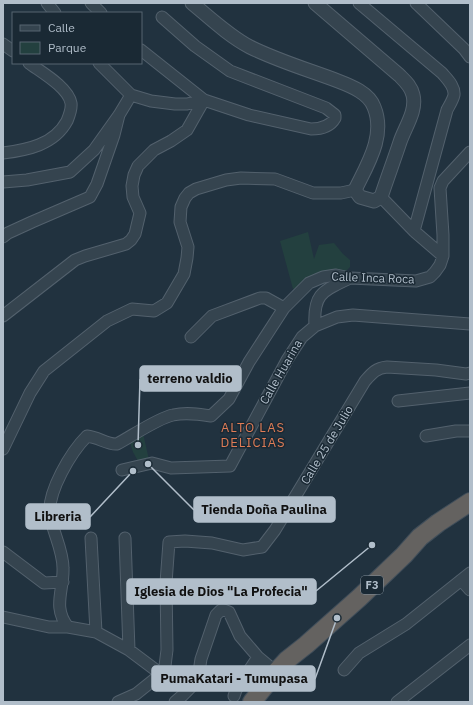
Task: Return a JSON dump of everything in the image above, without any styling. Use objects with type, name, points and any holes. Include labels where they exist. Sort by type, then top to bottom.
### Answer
[{"type":"highway","name":"F3","points":[[252,702],[276,672],[382,576],[420,537],[470,502]]},
{"type":"street","points":[[47,3],[54,12]]},
{"type":"street","points":[[91,3],[100,12]]},
{"type":"street","points":[[3,449],[30,393],[44,371],[107,321],[132,310],[154,311],[167,303],[184,274],[188,247],[180,222],[181,208],[189,193],[196,189],[226,180],[241,178],[275,179],[313,193],[341,194],[355,190],[371,157],[378,132],[378,120],[374,106],[365,94],[348,85],[249,47],[192,3]]},
{"type":"street","points":[[315,3],[399,75],[410,86],[413,96],[413,110],[401,139],[381,197],[374,201],[366,200],[360,197],[355,190]]},
{"type":"street","points":[[359,3],[442,73],[449,80],[454,96],[447,110],[414,231]]},
{"type":"street","points":[[416,3],[464,49],[470,57]]},
{"type":"street","points":[[142,51],[204,100],[249,115],[311,129],[318,129],[333,122],[335,115],[326,108],[230,71],[195,46],[162,17]]},
{"type":"street","points":[[3,44],[12,50]]},
{"type":"street","points":[[3,153],[23,151],[42,144],[54,137],[66,123],[70,114],[71,103],[54,79],[31,64]]},
{"type":"street","points":[[100,64],[131,95],[150,101],[175,104],[187,104],[204,100]]},
{"type":"street","points":[[3,182],[27,180],[70,172],[94,150],[131,95]]},
{"type":"street","points":[[3,316],[75,260],[126,244],[131,240],[135,234],[140,213],[133,197],[132,186],[134,175],[138,166],[154,150],[187,130],[204,100]]},
{"type":"street","points":[[3,238],[8,233],[90,197],[97,184],[114,135],[118,115]]},
{"type":"street","name":"Calle Inca Roca","points":[[63,582],[63,557],[55,536],[50,514],[50,505],[53,491],[77,446],[87,436],[95,437],[112,445],[117,444],[160,420],[173,415],[192,413],[211,416],[228,399],[249,362],[284,308],[309,283],[323,277],[336,275],[350,278],[416,281],[430,276],[435,272],[443,256],[440,188],[447,176],[470,152]]},
{"type":"street","points":[[381,197],[414,231],[443,256]]},
{"type":"street","points":[[315,326],[315,306],[320,295],[326,290],[350,278]]},
{"type":"street","points":[[191,337],[212,316],[260,298],[266,298],[284,308]]},
{"type":"street","name":"Calle Huarina","points":[[122,470],[152,463],[172,468],[230,466],[286,360],[302,337],[315,326],[337,317],[353,315],[470,324]]},
{"type":"street","name":"Calle 25 de Julio","points":[[161,674],[165,666],[168,650],[166,583],[169,542],[185,541],[212,543],[243,550],[262,547],[275,530],[365,381],[374,371],[388,367],[436,370],[466,374],[470,373]]},
{"type":"street","points":[[398,401],[470,393]]},
{"type":"street","points":[[426,436],[456,431],[470,431]]},
{"type":"street","points":[[91,538],[96,632]]},
{"type":"street","points":[[125,538],[129,650]]},
{"type":"street","points":[[3,552],[44,583],[63,582],[59,602],[62,620],[68,627]]},
{"type":"street","points":[[344,670],[359,653],[406,624],[470,573]]},
{"type":"street","points":[[461,580],[470,590]]},
{"type":"street","points":[[175,702],[194,683],[199,672],[201,659],[216,615],[221,610],[229,612],[240,636],[258,657],[276,672]]},
{"type":"street","points":[[3,617],[49,627],[68,627],[96,632],[129,650],[161,674],[136,694],[118,702]]},
{"type":"street","points":[[397,702],[470,645]]},
{"type":"street","points":[[235,700],[236,690],[258,657]]},
{"type":"green space","points":[[308,232],[314,259],[319,245],[334,243],[350,260],[350,267],[345,272],[320,278],[293,289],[280,241]]},
{"type":"green space","points":[[143,433],[149,460],[138,461],[129,440]]},
{"type":"place","name":"terreno valdio","points":[[138,445]]},
{"type":"place","name":"Tienda Doña Paulina","points":[[148,464]]},
{"type":"place","name":"Libreria","points":[[133,471]]},
{"type":"place","name":"Iglesia de Dios \"La Profecia\"","points":[[372,545]]},
{"type":"place","name":"PumaKatari - Tumupasa","points":[[337,618]]},
{"type":"district","name":"ALTO LAS DELICIAS","points":[[253,434]]}]
